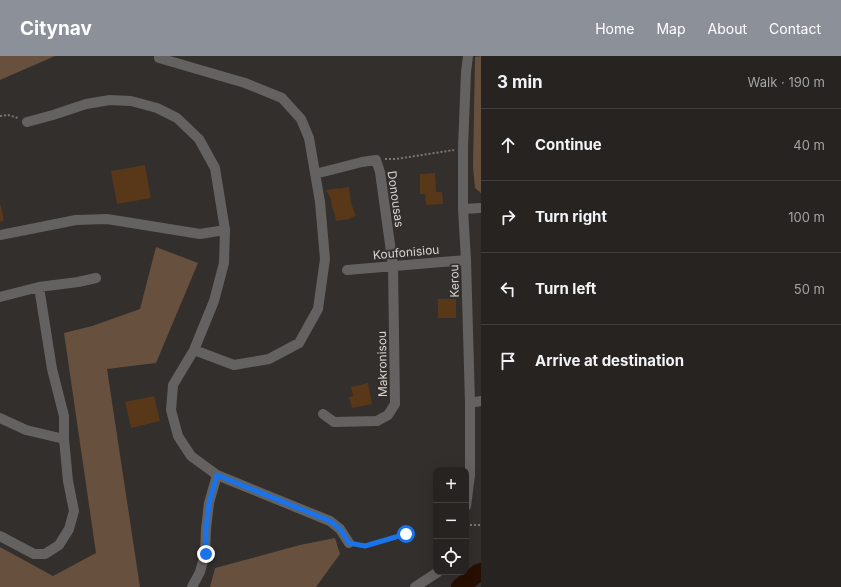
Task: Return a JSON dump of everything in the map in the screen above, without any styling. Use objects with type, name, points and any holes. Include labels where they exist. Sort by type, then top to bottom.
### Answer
[{"type":"street","name":"Kerou","points":[[466,503],[470,475],[470,403],[463,209],[463,148],[468,56]]},
{"type":"street","points":[[159,58],[244,83],[282,98],[301,119],[309,138],[320,202],[325,259],[318,309],[299,343],[269,359],[234,365],[194,350]]},
{"type":"street","points":[[27,122],[86,104],[110,100],[131,101],[157,108],[177,118],[199,139],[215,168],[225,230],[224,263],[214,301],[194,350],[173,385],[171,410],[178,436],[191,456],[217,475],[330,521],[340,529],[349,543]]},
{"type":"street","points":[[316,174],[376,160]]},
{"type":"street","name":"Donousas","points":[[376,160],[380,172],[393,266]]},
{"type":"street","points":[[463,209],[481,208]]},
{"type":"street","points":[[0,235],[76,220],[107,219],[200,234],[225,230]]},
{"type":"street","name":"Koufonisiou","points":[[347,270],[466,260]]},
{"type":"street","name":"Makronisou","points":[[323,414],[334,422],[377,421],[388,415],[396,404],[393,266]]},
{"type":"street","points":[[0,297],[39,287],[96,278]]},
{"type":"street","points":[[0,536],[34,554],[45,554],[59,545],[69,529],[74,511],[68,481],[64,438],[64,416],[52,369],[39,287]]},
{"type":"street","points":[[470,403],[481,401]]},
{"type":"street","points":[[0,418],[26,430],[64,438]]},
{"type":"street","points":[[192,587],[200,572],[206,554],[206,529],[209,503],[217,475]]},
{"type":"street","points":[[415,587],[433,575]]},
{"type":"path","points":[[0,116],[8,115],[27,122]]},
{"type":"path","points":[[376,160],[396,159],[463,148]]},
{"type":"path","points":[[469,525],[481,525]]},
{"type":"path","points":[[349,543],[365,546],[406,534]]},
{"type":"shaded area","points":[[0,56],[55,56],[0,80]]},
{"type":"shaded area","points":[[481,56],[481,193],[475,188],[473,167],[475,57]]},
{"type":"shaded area","points":[[156,247],[198,263],[156,363],[107,369],[140,587],[0,587],[0,547],[53,576],[96,553],[64,333],[92,326],[140,309]]},
{"type":"shaded area","points":[[335,538],[340,554],[316,587],[210,587],[215,568],[300,545]]},
{"type":"building","points":[[145,165],[151,198],[117,204],[111,171]]},
{"type":"building","points":[[435,173],[436,192],[442,192],[443,204],[426,205],[425,194],[420,194],[420,174]]},
{"type":"building","points":[[349,187],[351,203],[356,215],[349,219],[336,221],[331,199],[326,190]]},
{"type":"building","points":[[0,205],[4,221],[0,222]]},
{"type":"building","points":[[438,299],[456,299],[456,318],[438,318]]},
{"type":"building","points":[[368,383],[372,404],[352,408],[349,397],[353,396],[351,387]]},
{"type":"building","points":[[154,396],[160,421],[131,428],[125,402]]},
{"type":"waterway","points":[[460,587],[481,572]]},
{"type":"route","points":[[206,554],[206,529],[209,503],[217,475],[330,521],[340,529],[349,543],[365,546],[406,534]]}]
